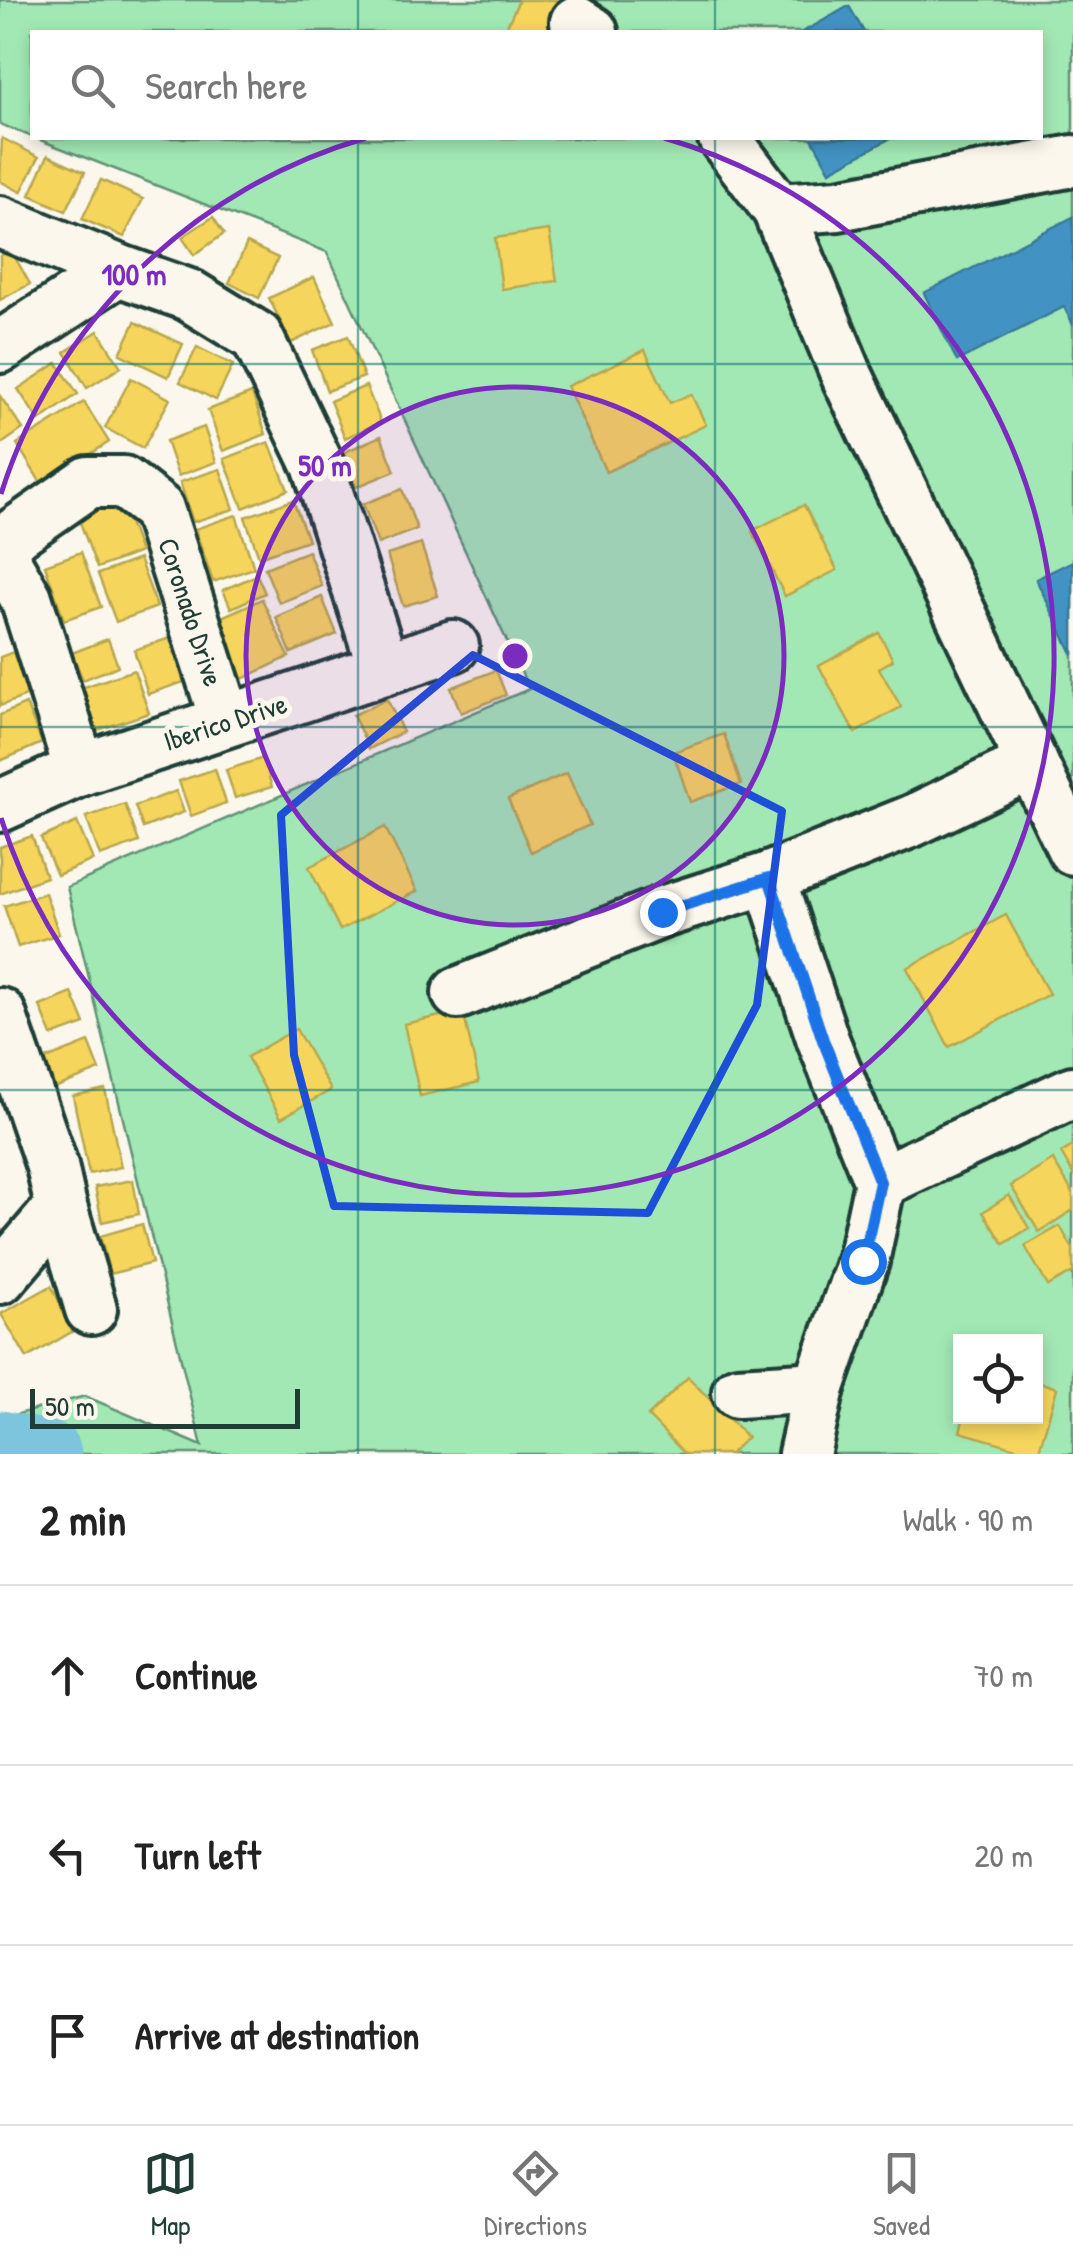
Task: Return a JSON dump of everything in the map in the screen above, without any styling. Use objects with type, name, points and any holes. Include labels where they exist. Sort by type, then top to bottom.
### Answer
[{"type":"street","points":[[726,140],[778,209],[848,378],[1073,849]]},
{"type":"street","points":[[778,209],[838,205],[1073,161]]},
{"type":"street","points":[[0,222],[188,295],[257,337],[318,465],[384,670]]},
{"type":"street","points":[[0,347],[118,270]]},
{"type":"street","name":"Coronado Drive","points":[[0,544],[89,482],[123,482],[158,509],[226,721]]},
{"type":"street","points":[[0,553],[26,598],[80,770]]},
{"type":"street","name":"Iberico Drive","points":[[0,806],[80,770],[453,646]]},
{"type":"street","points":[[458,993],[662,912],[769,878],[912,822],[1032,763]]},
{"type":"street","points":[[769,878],[823,1040],[880,1182],[863,1261],[819,1388],[804,1454]]},
{"type":"street","points":[[0,1014],[52,1166],[91,1309]]},
{"type":"street","points":[[880,1182],[1073,1092]]},
{"type":"street","points":[[0,1278],[61,1207]]},
{"type":"street","points":[[738,1392],[819,1388]]},
{"type":"highlighted area","points":[[473,655],[782,811],[757,1005],[648,1213],[334,1206],[294,1055],[281,815]]},
{"type":"green space","points":[[0,0],[1073,0],[1073,1454],[0,1454],[0,1419],[85,1396],[202,1446],[67,887],[529,689],[327,252],[40,140],[1043,140],[1043,30],[30,30],[30,136],[0,124]]},
{"type":"building: Homes","points":[[519,0],[562,0],[548,30],[505,30]]},
{"type":"building: Homes","points":[[2,138],[39,157],[21,192],[0,181]]},
{"type":"building: Homes","points":[[48,155],[85,172],[66,211],[30,195]]},
{"type":"building: Homes","points":[[101,180],[143,199],[124,237],[82,219]]},
{"type":"building: Homes","points":[[213,217],[224,234],[194,255],[182,237]]},
{"type":"building: Homes","points":[[549,230],[557,281],[502,289],[495,238]]},
{"type":"building: Homes","points":[[247,243],[278,258],[259,298],[229,283]]},
{"type":"building: Homes","points":[[11,250],[30,284],[0,300],[0,256]]},
{"type":"building: Homes","points":[[314,277],[335,322],[291,343],[269,298]]},
{"type":"building: Homes","points":[[135,322],[183,344],[168,377],[120,354]]},
{"type":"building: Homes","points":[[98,331],[121,367],[87,388],[65,352]]},
{"type":"building: Homes","points":[[348,336],[364,377],[327,391],[312,350]]},
{"type":"building: Homes","points":[[197,347],[233,365],[216,400],[180,382]]},
{"type":"building: Homes","points":[[645,350],[670,403],[691,394],[706,425],[606,472],[567,386]]},
{"type":"building: Homes","points":[[57,363],[78,394],[39,421],[18,389]]},
{"type":"building: Homes","points":[[131,378],[170,399],[143,448],[105,428]]},
{"type":"building: Homes","points":[[366,386],[381,422],[345,438],[330,401]]},
{"type":"building: Homes","points":[[252,393],[266,434],[223,451],[208,410]]},
{"type":"building: Homes","points":[[0,396],[23,429],[0,445]]},
{"type":"building: Homes","points":[[84,402],[109,442],[42,485],[17,444]]},
{"type":"building: Homes","points":[[204,427],[216,462],[178,476],[166,441]]},
{"type":"building: Homes","points":[[381,436],[395,471],[356,487],[342,453]]},
{"type":"building: Homes","points":[[269,442],[288,490],[243,508],[224,459]]},
{"type":"building: Homes","points":[[220,469],[234,509],[193,522],[180,482]]},
{"type":"building: Homes","points":[[402,489],[417,529],[378,544],[363,504]]},
{"type":"building: Homes","points":[[293,500],[308,540],[259,557],[245,517]]},
{"type":"building: Homes","points":[[121,501],[140,552],[97,568],[78,517]]},
{"type":"building: Homes","points":[[804,505],[837,570],[785,596],[752,531]]},
{"type":"building: Homes","points":[[236,515],[254,568],[213,582],[195,529]]},
{"type":"building: Homes","points":[[421,544],[438,596],[403,606],[387,555]]},
{"type":"building: Homes","points":[[308,551],[322,586],[279,603],[265,568]]},
{"type":"building: Homes","points":[[81,552],[101,607],[64,620],[45,565]]},
{"type":"building: Homes","points":[[139,559],[157,607],[116,622],[98,574]]},
{"type":"building: Homes","points":[[257,575],[265,593],[231,608],[223,590]]},
{"type":"building: Homes","points":[[322,597],[337,634],[291,653],[276,617]]},
{"type":"building: Homes","points":[[262,599],[289,657],[242,679],[215,620]]},
{"type":"building: Homes","points":[[879,633],[893,660],[879,668],[901,707],[855,733],[819,666]]},
{"type":"building: Homes","points":[[170,638],[184,682],[148,694],[134,650]]},
{"type":"building: Homes","points":[[108,639],[118,666],[83,680],[72,653]]},
{"type":"building: Homes","points":[[13,652],[29,695],[0,706],[0,657]]},
{"type":"building: Homes","points":[[134,670],[149,713],[92,732],[78,689]]},
{"type":"building: Homes","points":[[496,670],[506,695],[461,713],[451,688]]},
{"type":"building: Homes","points":[[387,699],[403,732],[369,749],[353,715]]},
{"type":"building: Homes","points":[[26,704],[42,743],[0,761],[0,715]]},
{"type":"building: Homes","points":[[724,734],[741,784],[690,802],[673,752]]},
{"type":"building: Homes","points":[[263,758],[272,787],[235,798],[226,770]]},
{"type":"building: Homes","points":[[215,769],[226,803],[191,816],[179,781]]},
{"type":"building: Homes","points":[[567,773],[590,825],[531,852],[508,799]]},
{"type":"building: Homes","points":[[176,791],[184,812],[143,828],[135,806]]},
{"type":"building: Homes","points":[[125,804],[139,842],[100,856],[86,817]]},
{"type":"building: Homes","points":[[77,822],[93,860],[57,875],[41,838]]},
{"type":"building: Homes","points":[[385,827],[417,891],[340,930],[309,867]]},
{"type":"building: Homes","points":[[32,836],[46,877],[0,894],[0,847]]},
{"type":"building: Homes","points":[[45,893],[59,934],[18,947],[4,906]]},
{"type":"building: Homes","points":[[1006,915],[1049,994],[949,1047],[907,968]]},
{"type":"building: Homes","points":[[72,993],[85,1024],[52,1036],[40,1006]]},
{"type":"building: Homes","points":[[463,1011],[479,1082],[420,1096],[404,1024]]},
{"type":"building: Homes","points":[[296,1029],[331,1090],[281,1118],[247,1057]]},
{"type":"building: Homes","points":[[89,1042],[100,1070],[52,1089],[41,1061]]},
{"type":"building: Homes","points":[[105,1089],[121,1167],[89,1174],[73,1096]]},
{"type":"building: Homes","points":[[1073,1146],[1073,1174],[1061,1153]]},
{"type":"building: Homes","points":[[1053,1160],[1073,1193],[1073,1210],[1039,1232],[1011,1186]]},
{"type":"building: Homes","points":[[133,1180],[139,1214],[102,1222],[95,1187]]},
{"type":"building: Homes","points":[[1009,1195],[1029,1228],[1004,1244],[983,1212]]},
{"type":"building: Homes","points":[[142,1224],[152,1263],[110,1274],[100,1236]]},
{"type":"building: Homes","points":[[1060,1226],[1073,1249],[1073,1272],[1048,1286],[1025,1246]]},
{"type":"building: Homes","points":[[51,1286],[75,1330],[27,1358],[1,1314]]},
{"type":"building: Homes","points":[[688,1377],[747,1437],[730,1454],[685,1454],[648,1416]]},
{"type":"building: Homes","points":[[1043,1383],[1057,1388],[1038,1454],[960,1432],[962,1424],[1043,1424]]},
{"type":"building: Schools","points":[[849,6],[863,30],[806,30]]},
{"type":"building: Schools","points":[[813,140],[887,140],[830,171]]},
{"type":"building: Schools","points":[[1073,217],[1073,325],[1064,307],[957,361],[924,293]]},
{"type":"building: Schools","points":[[1073,561],[1073,655],[1036,579]]},
{"type":"waterway","points":[[0,1443],[49,1454]]},
{"type":"route","points":[[662,912],[769,878],[823,1040],[880,1182],[863,1261]]}]
